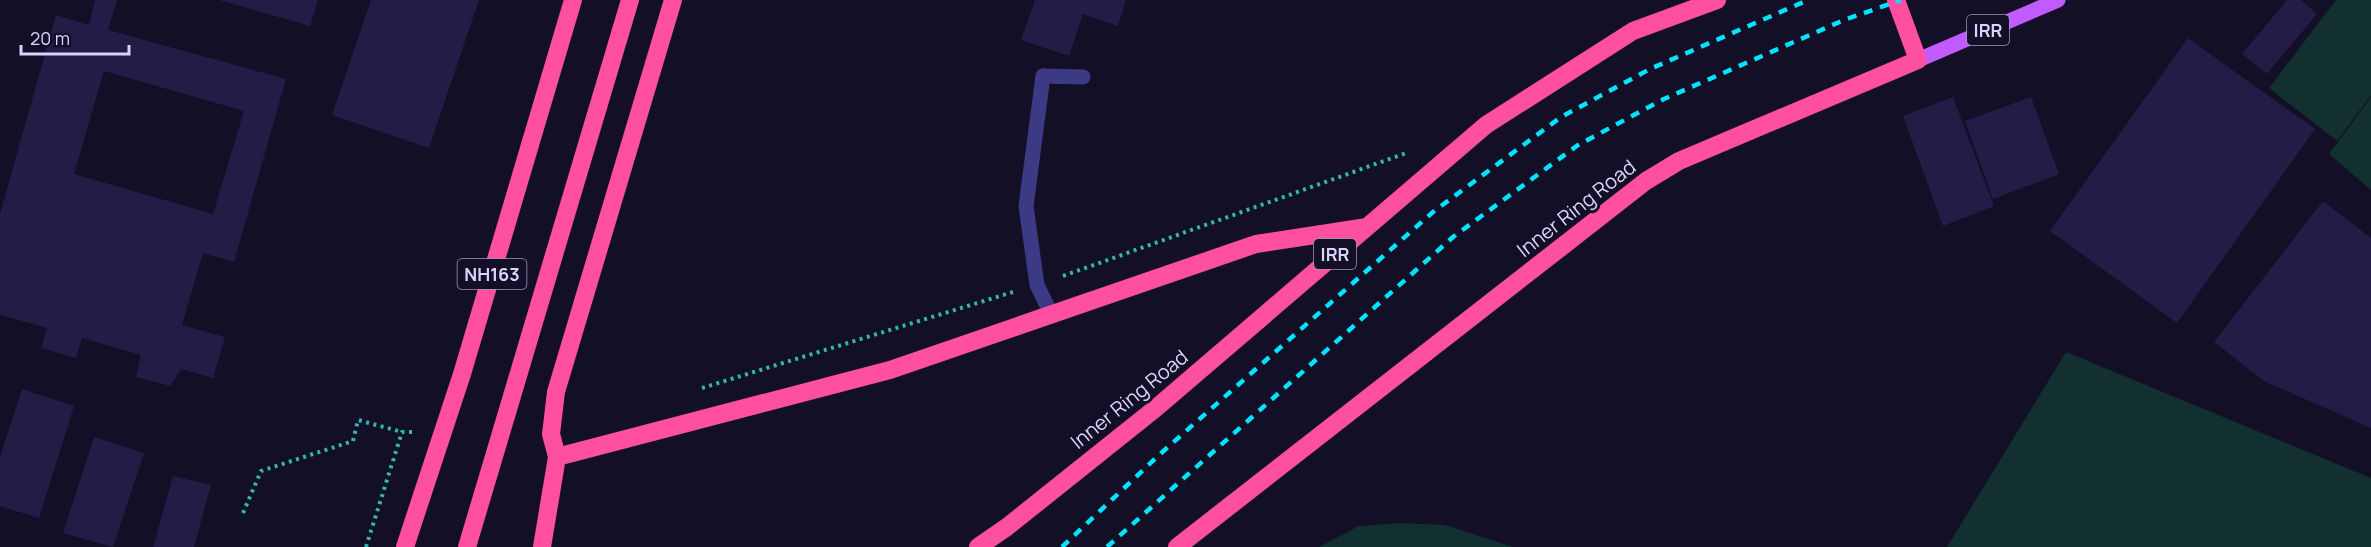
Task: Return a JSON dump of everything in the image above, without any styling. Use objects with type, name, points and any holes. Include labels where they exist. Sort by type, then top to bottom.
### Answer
[{"type":"highway","name":"NH163","points":[[405,547],[444,434],[573,0]]},
{"type":"highway","name":"NH163","points":[[467,547],[630,0]]},
{"type":"highway","points":[[542,547],[557,457],[551,434],[556,392],[674,0]]},
{"type":"highway","name":"Inner Ring Road","points":[[978,547],[1007,527],[1156,408],[1486,125],[1634,31],[1717,0]]},
{"type":"highway","points":[[1896,0],[1918,60]]},
{"type":"highway","name":"Inner Ring Road","points":[[1177,547],[1646,181],[1679,161],[1918,60]]},
{"type":"highway","points":[[557,457],[890,370],[1256,244],[1367,226]]},
{"type":"main road","name":"Inner Ring Road","points":[[1918,60],[2058,0]]},
{"type":"street","points":[[1051,314],[1037,285],[1026,206],[1043,76],[1083,77]]},
{"type":"path","points":[[243,513],[261,471],[353,441],[358,420],[402,432],[444,434]]},
{"type":"path","points":[[366,547],[402,432]]},
{"type":"green space","points":[[2336,0],[2371,0],[2371,95],[2337,141],[2269,88]]},
{"type":"green space","points":[[2371,97],[2371,190],[2329,154]]},
{"type":"green space","points":[[2066,352],[2371,478],[2371,547],[1947,547]]},
{"type":"green space","points":[[1399,523],[1445,525],[1513,547],[1319,547],[1359,526]]},
{"type":"building","points":[[95,0],[117,0],[108,30],[286,79],[234,262],[203,253],[182,325],[225,337],[213,378],[181,369],[170,386],[136,377],[141,355],[82,338],[76,358],[41,348],[47,328],[0,315],[0,214],[56,15],[89,25]],"holes":[[[104,71],[244,111],[213,214],[74,174]]]},
{"type":"building","points":[[219,0],[318,0],[310,26]]},
{"type":"building","points":[[371,0],[479,0],[429,148],[332,115]]},
{"type":"building","points":[[1035,0],[1126,0],[1118,26],[1083,14],[1069,56],[1021,40]]},
{"type":"building","points":[[2287,0],[2301,0],[2317,14],[2267,74],[2242,54]]},
{"type":"building","points":[[2188,38],[2315,129],[2177,323],[2050,231]]},
{"type":"building","points":[[1953,97],[1994,206],[1943,226],[1903,116]]},
{"type":"building","points":[[2031,97],[2059,174],[1993,199],[1965,121]]},
{"type":"building","points":[[2323,201],[2371,238],[2371,428],[2264,381],[2214,342]]},
{"type":"building","points":[[22,389],[74,406],[39,518],[0,506],[0,457]]},
{"type":"building","points":[[94,437],[144,453],[113,547],[63,533]]},
{"type":"building","points":[[173,476],[211,485],[194,547],[153,547]]},
{"type":"railway","points":[[1062,547],[1159,455],[1433,212],[1561,117],[1650,69],[1808,0]]},
{"type":"railway","points":[[1107,547],[1453,237],[1578,145],[1664,99],[1844,20],[1901,0]]}]
